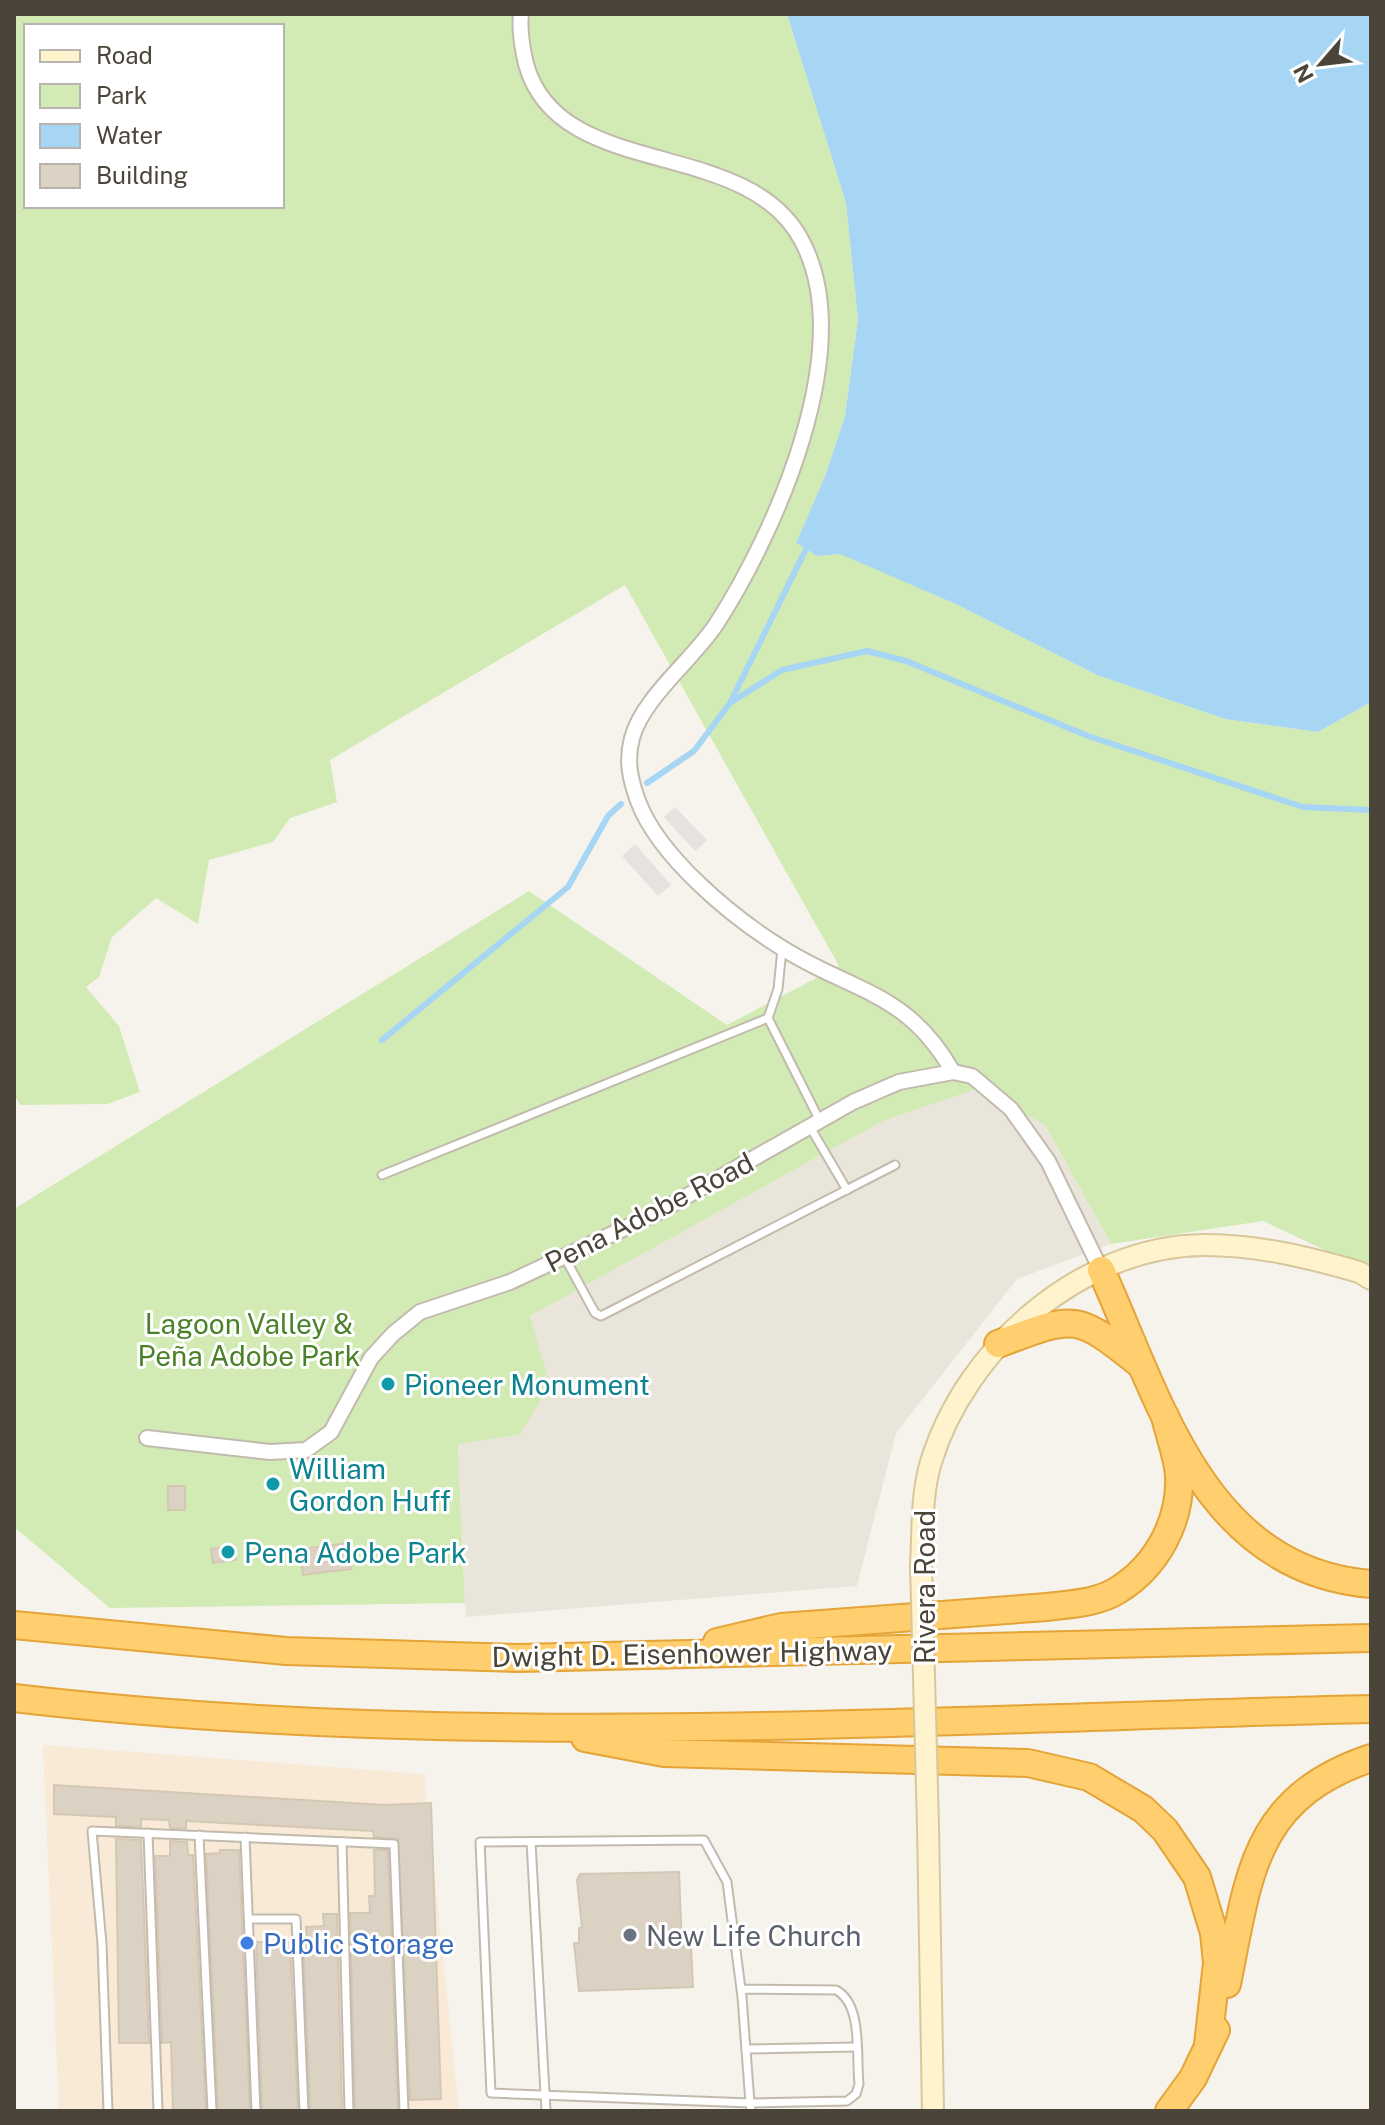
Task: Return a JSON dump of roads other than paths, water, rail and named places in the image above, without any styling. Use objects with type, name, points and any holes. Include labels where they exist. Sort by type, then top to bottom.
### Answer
[{"type":"highway","points":[[1101,1270],[1165,1416],[1210,1494],[1234,1524],[1269,1551],[1309,1573],[1371,1584]]},
{"type":"highway","points":[[998,1344],[1066,1321],[1096,1329],[1143,1367]]},
{"type":"highway","points":[[664,1655],[781,1627],[1047,1607],[1090,1601],[1117,1591],[1147,1567],[1165,1540],[1177,1509],[1179,1474],[1165,1416]]},
{"type":"highway","name":"Dwight D. Eisenhower Highway","points":[[14,1625],[286,1651],[519,1658],[1371,1638]]},
{"type":"highway","points":[[14,1698],[243,1721],[530,1728],[1371,1709]]},
{"type":"highway","points":[[530,1728],[664,1753],[975,1759],[1063,1768],[1089,1777],[1143,1809],[1165,1830],[1197,1877],[1214,1933],[1217,1963],[1208,2045]]},
{"type":"highway","points":[[1169,2111],[1193,2078],[1219,2024],[1253,1863],[1267,1834],[1284,1810],[1311,1786],[1337,1770],[1371,1758]]},
{"type":"street","points":[[521,14],[519,26],[531,79],[556,117],[583,132],[720,177],[758,195],[786,217],[803,243],[815,278],[820,343],[815,394],[772,519],[716,625],[646,711],[632,736],[627,769],[645,816],[664,845],[733,913],[783,949],[896,1005],[934,1038],[953,1072],[972,1076],[1011,1109],[1048,1161],[1101,1270]]},
{"type":"street","name":"Pena Adobe Road","points":[[147,1438],[270,1452],[306,1450],[331,1432],[371,1358],[393,1334],[420,1312],[510,1282],[565,1258],[657,1213],[814,1124],[899,1082],[953,1072]]},
{"type":"street","name":"Rivera Road","points":[[933,2111],[921,1565],[923,1500],[931,1462],[958,1402],[998,1344],[1057,1294],[1101,1270],[1145,1254],[1201,1245],[1269,1248],[1359,1272],[1371,1279]]},
{"type":"lane","points":[[783,949],[778,989],[768,1018],[814,1124],[847,1190]]},
{"type":"lane","points":[[382,1175],[768,1018]]},
{"type":"lane","points":[[565,1258],[595,1313],[601,1316],[895,1165]]},
{"type":"lane","points":[[108,2111],[102,1944],[92,1831],[394,1844],[404,2111]]},
{"type":"lane","points":[[148,1833],[158,2111]]},
{"type":"lane","points":[[199,1835],[212,2111]]},
{"type":"lane","points":[[245,1837],[256,2111]]},
{"type":"lane","points":[[741,1989],[836,1990],[847,1996],[852,2007],[856,2047],[859,2084],[856,2094],[847,2101],[750,2107],[491,2093],[480,1842],[704,1840],[727,1882],[741,1989],[750,2107]]},
{"type":"lane","points":[[342,1842],[349,2111]]},
{"type":"lane","points":[[531,1842],[546,2111]]},
{"type":"lane","points":[[249,1919],[296,1919],[304,2111]]},
{"type":"lane","points":[[746,2049],[856,2047]]},
{"type":"water","points":[[787,14],[1371,14],[1371,702],[1318,732],[1225,719],[1097,675],[958,605],[840,554],[817,556],[796,543],[826,474],[845,416],[858,319],[846,203]]},
{"type":"waterway","points":[[730,703],[806,549]]},
{"type":"waterway","points":[[647,783],[694,751],[730,703],[782,670],[867,651],[906,661],[1088,736],[1303,807],[1371,810]]},
{"type":"waterway","points":[[382,1040],[568,887],[608,816],[621,804]]},
{"type":"place","name":"Pioneer Monument","points":[[388,1384]]},
{"type":"place","name":"William Gordon Huff","points":[[273,1484]]},
{"type":"place","name":"Pena Adobe Park","points":[[228,1552]]},
{"type":"place","name":"New Life Church","points":[[630,1935]]},
{"type":"place","name":"Public Storage","points":[[247,1943]]},
{"type":"park label","name":"Lagoon Valley & Peña Adobe Park","points":[[249,1339]]}]
